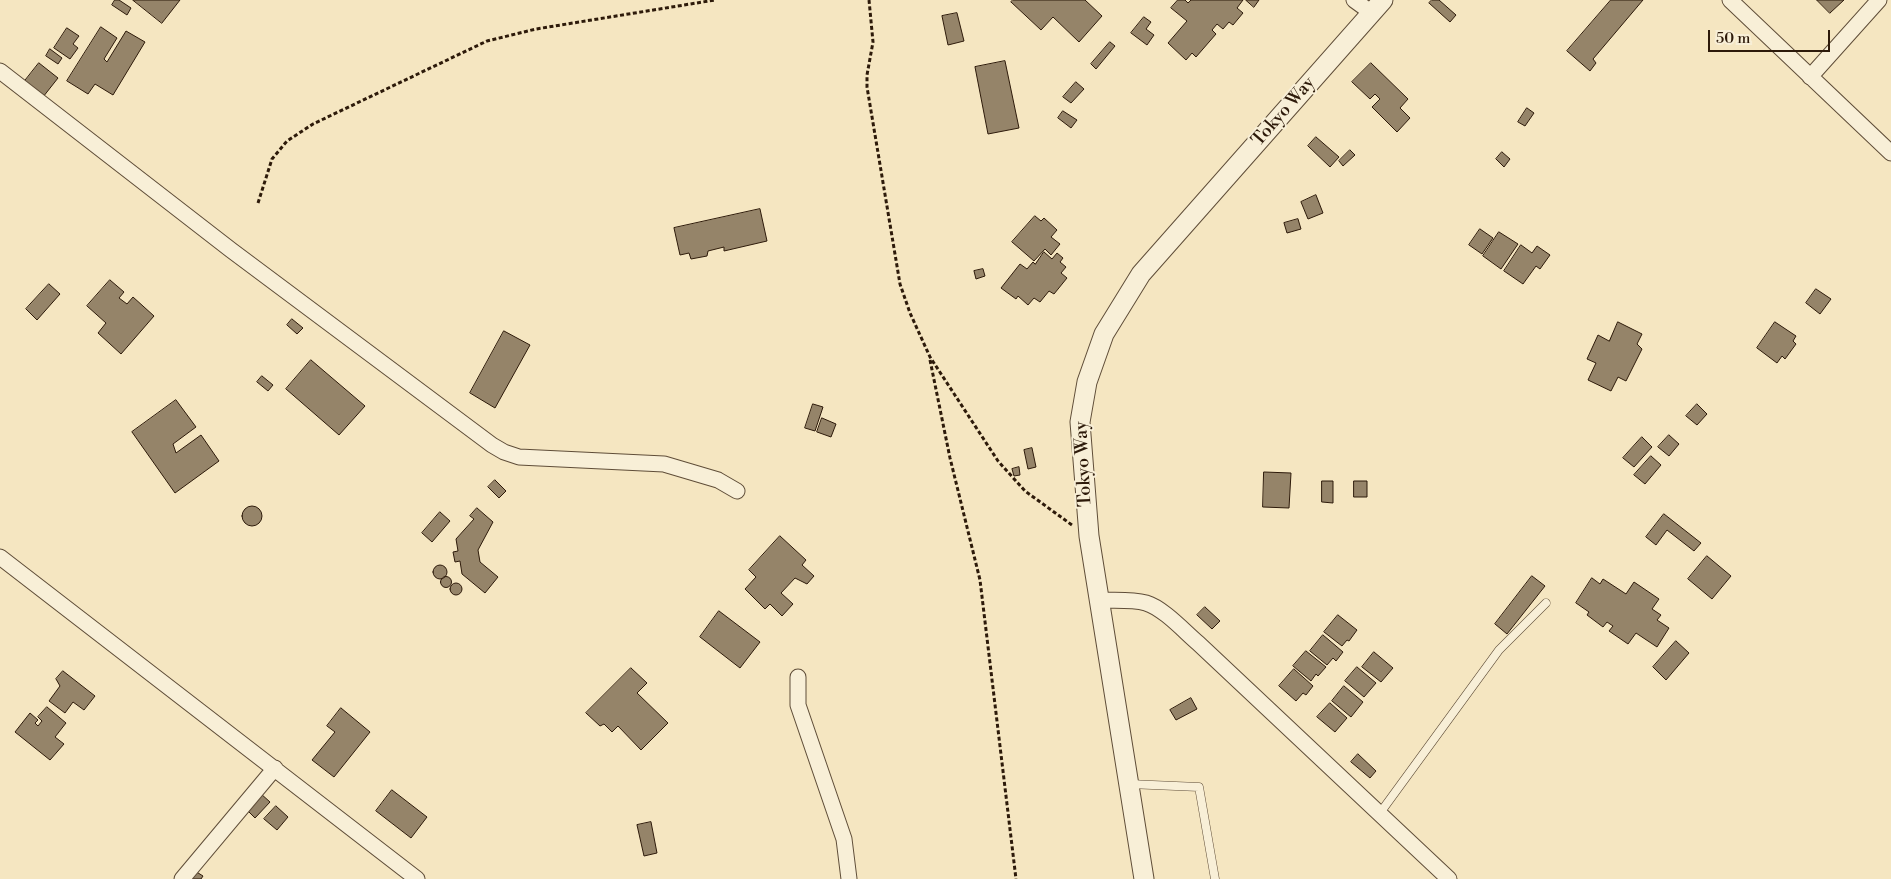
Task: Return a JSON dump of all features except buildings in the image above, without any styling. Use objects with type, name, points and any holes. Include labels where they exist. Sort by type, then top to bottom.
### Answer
[{"type":"street","points":[[1354,0],[1377,6]]},
{"type":"street","points":[[1730,0],[1891,152]]},
{"type":"street","points":[[1810,77],[1879,0]]},
{"type":"street","name":"Tokyo Way","points":[[1144,879],[1088,536],[1080,422],[1087,382],[1104,334],[1142,274],[1377,6]]},
{"type":"street","points":[[0,71],[231,250],[492,445],[504,452],[519,457],[664,464],[718,480],[737,491]]},
{"type":"street","points":[[0,557],[417,879]]},
{"type":"street","points":[[1099,600],[1136,601],[1158,609],[1198,643],[1449,879]]},
{"type":"street","points":[[798,677],[798,705],[844,839],[849,879]]},
{"type":"street","points":[[182,879],[274,768]]},
{"type":"lane","points":[[1380,813],[1499,650],[1546,603]]},
{"type":"lane","points":[[1129,784],[1199,787],[1215,879]]},
{"type":"path","points":[[258,203],[272,159],[287,141],[313,124],[487,41],[536,29],[715,0]]},
{"type":"path","points":[[869,0],[873,42],[867,75],[867,87],[895,265],[910,313],[930,357],[998,461],[1025,491],[1056,516],[1088,536]]},
{"type":"path","points":[[930,357],[950,458],[980,580],[1016,879]]}]
